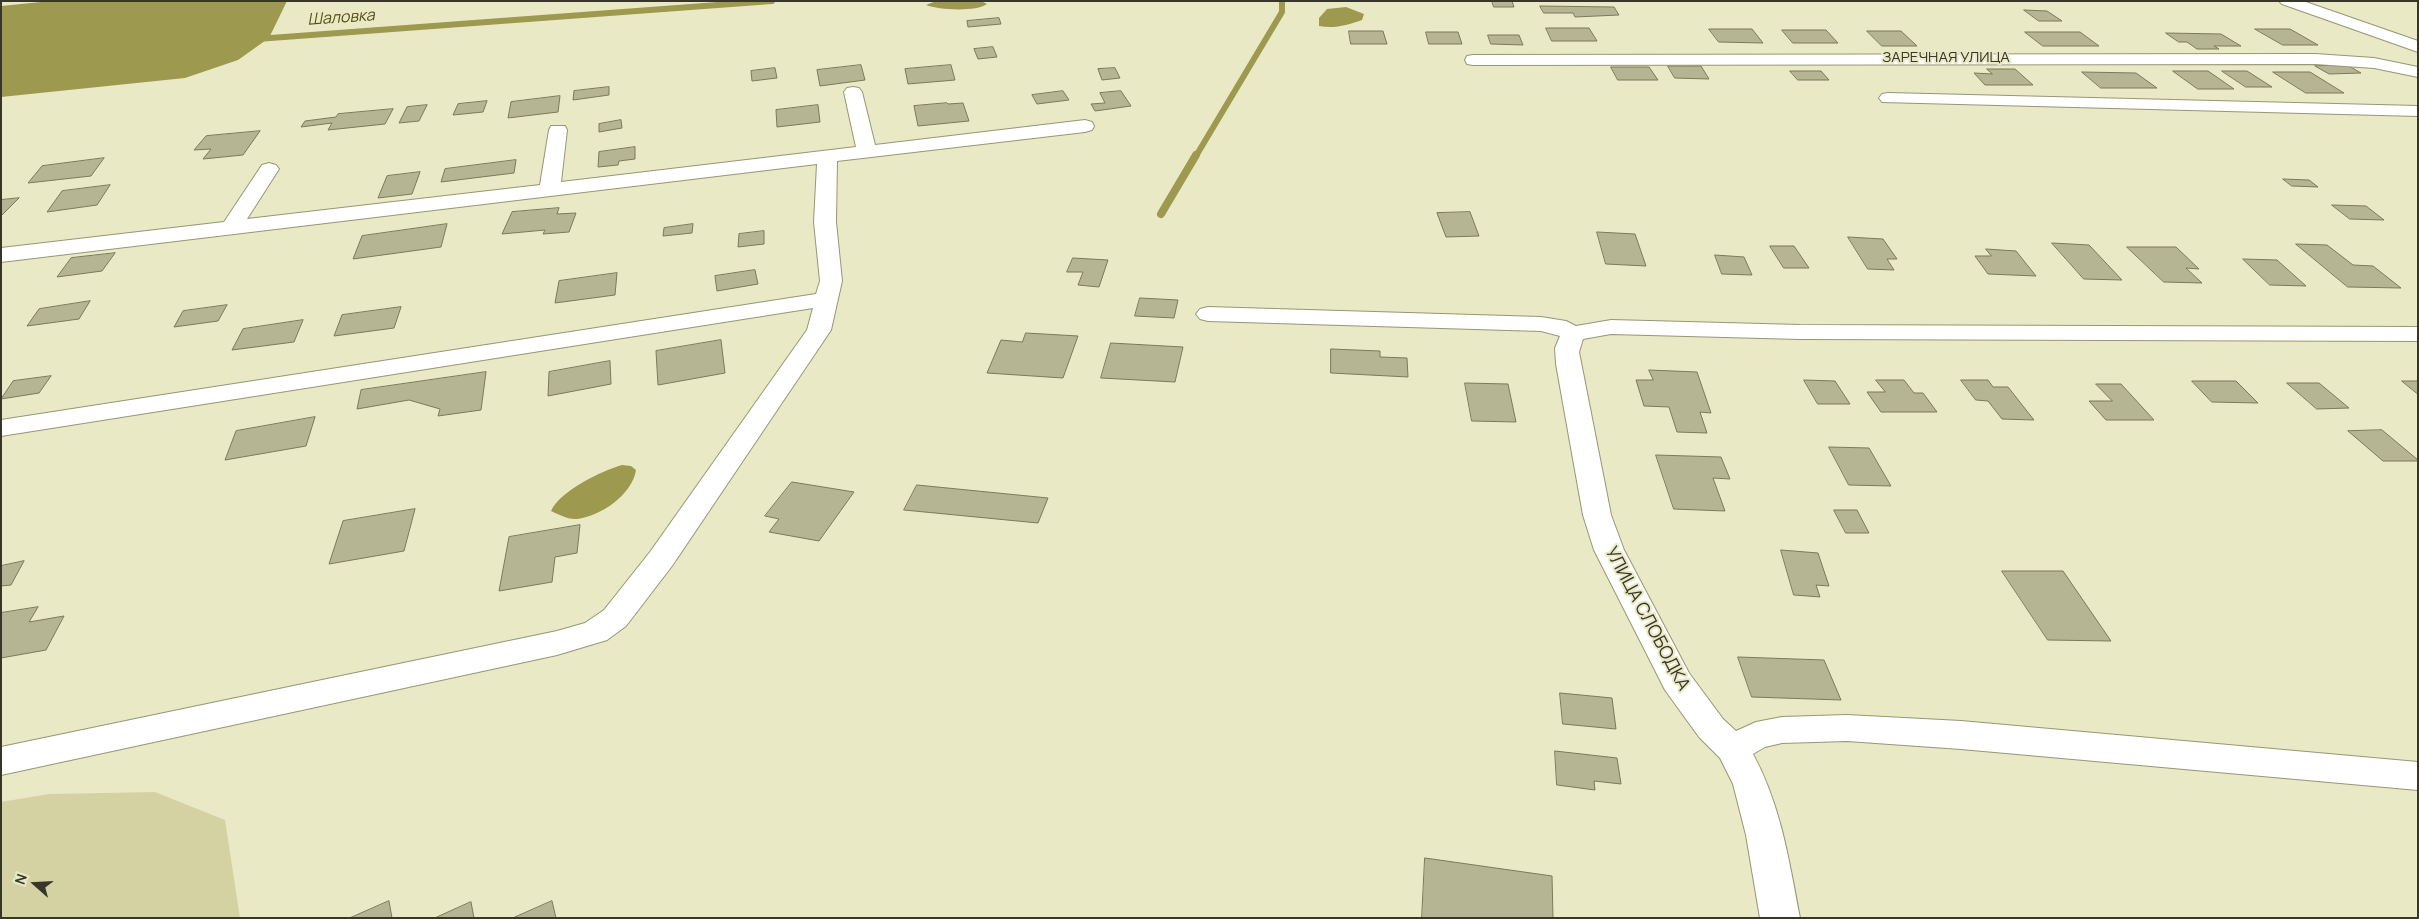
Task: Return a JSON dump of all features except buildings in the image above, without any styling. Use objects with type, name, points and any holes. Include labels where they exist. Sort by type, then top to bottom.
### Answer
[{"type":"street","points":[[2287,1],[2418,46]]},
{"type":"street","name":"ЗАРЕЧНАЯ УЛИЦА","points":[[1473,60],[2315,59],[2374,63],[2418,72]]},
{"type":"street","points":[[853,92],[867,152]]},
{"type":"street","points":[[1888,98],[2418,111]]},
{"type":"street","points":[[1,255],[550,188],[1085,126]]},
{"type":"street","points":[[550,188],[558,130]]},
{"type":"street","points":[[1,761],[557,643],[596,632],[615,618],[661,559],[819,330],[831,281],[825,222],[827,157]]},
{"type":"street","points":[[231,227],[269,169]]},
{"type":"street","points":[[1,428],[828,299]]},
{"type":"street","points":[[1208,314],[1541,324],[1558,326],[1574,334],[1590,329],[1611,327],[1810,332],[2418,334]]},
{"type":"street","name":"УЛИЦА СЛОБОДКА","points":[[1574,334],[1567,346],[1568,364],[1597,515],[1609,550],[1677,681],[1711,728],[1733,749],[1751,784],[1765,835],[1780,918]]},
{"type":"street","points":[[1733,749],[1756,736],[1782,730],[1847,728],[1961,735],[2418,776]]},
{"type":"shaded area","points":[[51,1],[287,1],[269,38],[238,60],[185,78],[1,97],[1,6]]},
{"type":"shaded area","points":[[936,1],[981,1],[987,4],[982,7],[957,9],[926,5]]},
{"type":"shaded area","points":[[1346,7],[1364,14],[1362,20],[1336,27],[1319,26],[1319,18],[1327,9]]},
{"type":"shaded area","points":[[622,465],[631,466],[636,470],[633,479],[622,496],[605,509],[596,514],[577,519],[567,518],[551,511],[563,496],[572,489],[603,472]]},
{"type":"shaded area","points":[[155,792],[225,820],[240,918],[1,918],[1,802],[49,794]]},
{"type":"waterway","name":"Шаловка","points":[[257,39],[772,1]]},
{"type":"waterway","points":[[1196,156],[1282,12],[1282,1]]},
{"type":"waterway","points":[[1161,214],[1196,155]]}]
